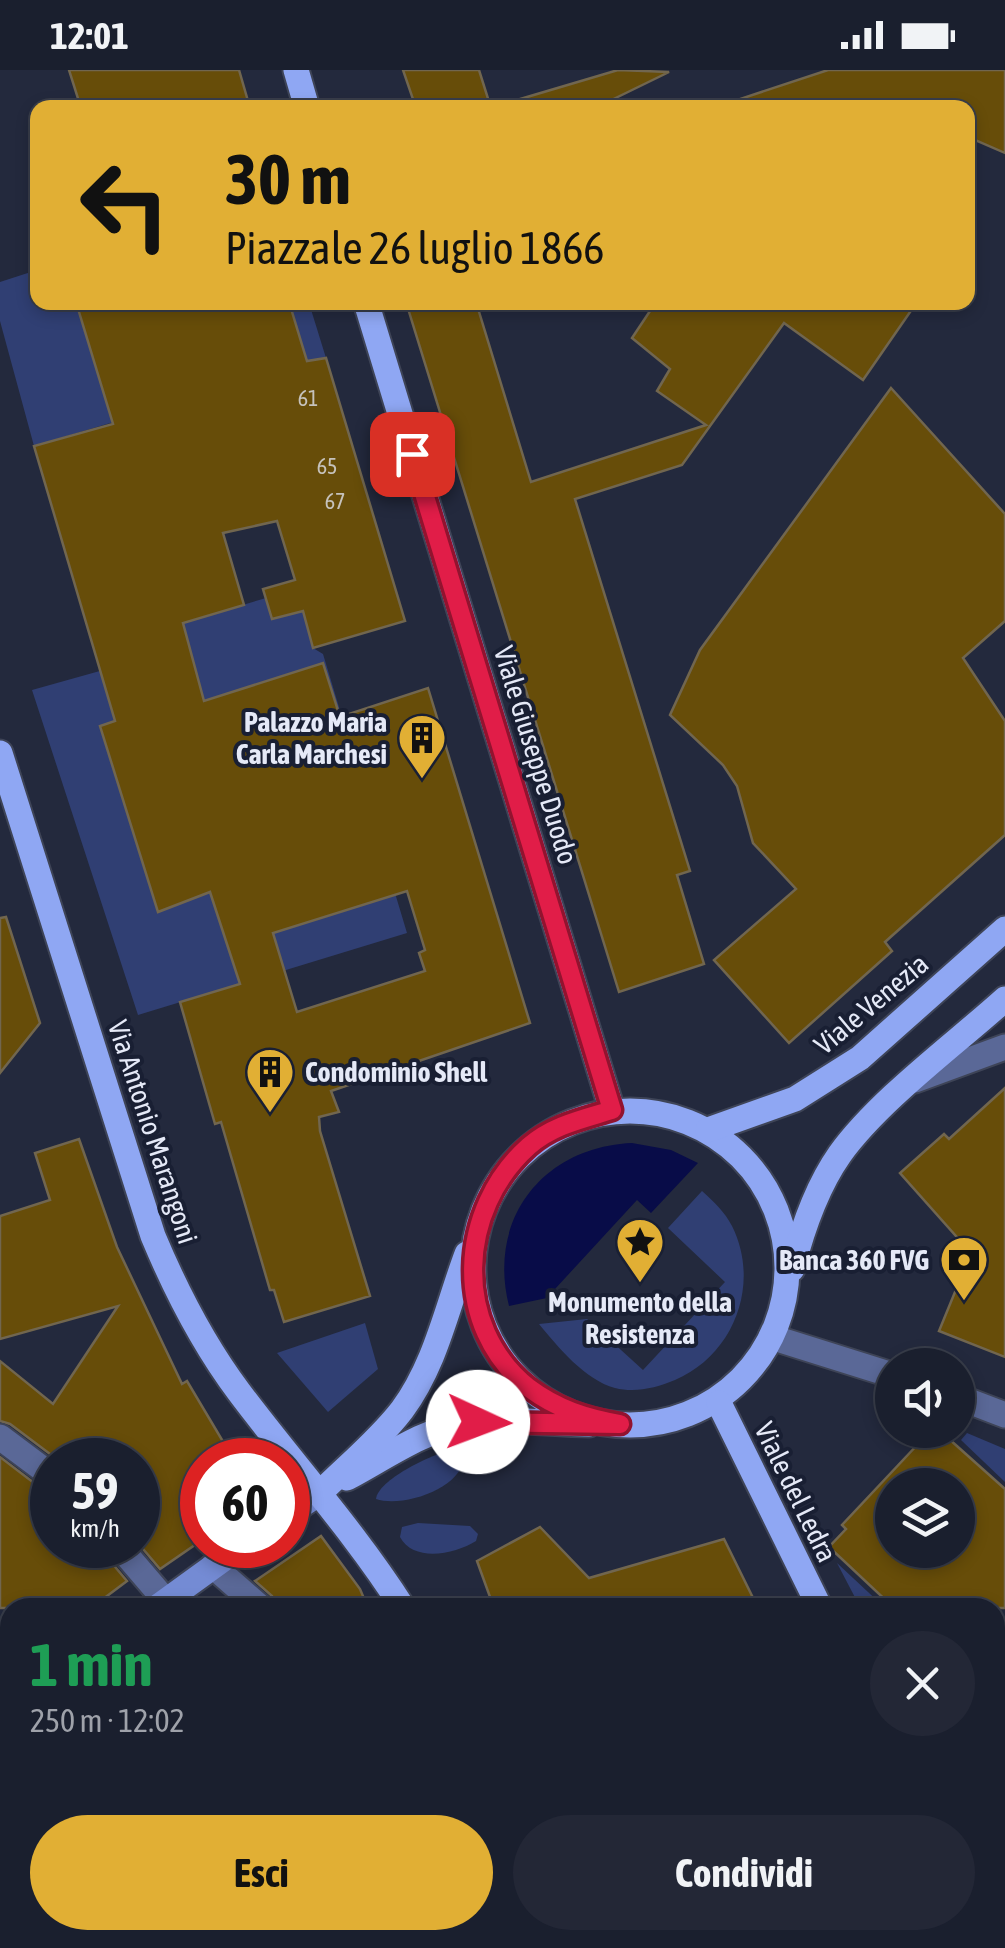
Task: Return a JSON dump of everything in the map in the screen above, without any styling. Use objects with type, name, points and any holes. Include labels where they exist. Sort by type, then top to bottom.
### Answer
[{"type":"main road","points":[[296,70],[305,100]]},
{"type":"main road","name":"Viale Giuseppe Duodo","points":[[368,310],[612,1110]]},
{"type":"main road","name":"Via Antonio Marangoni","points":[[0,754],[153,1236],[173,1285],[238,1392],[321,1492],[396,1598]]},
{"type":"main road","name":"Viale Venezia","points":[[708,1130],[794,1098],[860,1058],[1005,929]]},
{"type":"main road","points":[[321,1492],[419,1439],[461,1424],[620,1424],[669,1420],[718,1403],[756,1364],[771,1337],[800,1240],[838,1156],[857,1133],[1005,999]]},
{"type":"main road","points":[[321,1492],[401,1410],[437,1346],[482,1212],[497,1182],[529,1146],[559,1126],[612,1110],[664,1113],[708,1130],[747,1161],[775,1204],[787,1254],[784,1298]]},
{"type":"main road","points":[[482,1212],[474,1241],[472,1280],[487,1335],[502,1360],[527,1386],[558,1407],[620,1424]]},
{"type":"main road","name":"Viale del Ledra","points":[[718,1403],[815,1598]]},
{"type":"street","points":[[914,1080],[1005,1047]]},
{"type":"street","points":[[771,1337],[875,1370]]},
{"type":"street","points":[[975,1404],[1005,1414]]},
{"type":"street","points":[[0,1438],[30,1460]]},
{"type":"street","points":[[310,1499],[321,1492]]},
{"type":"street","points":[[134,1568],[156,1598]]},
{"type":"street","points":[[169,1598],[211,1568]]},
{"type":"street","points":[[216,1568],[250,1598]]},
{"type":"shaded area","points":[[30,272],[30,310],[311,310],[326,358],[34,446],[0,321],[0,282]]},
{"type":"shaded area","points":[[266,598],[272,619],[303,611],[313,648],[323,654],[407,933],[138,1015],[32,690],[189,646],[183,623]]},
{"type":"shaded area","points":[[632,1143],[671,1150],[698,1163],[651,1213],[637,1200],[555,1289],[561,1295],[509,1306],[504,1274],[506,1244],[529,1193],[548,1173],[572,1158]]},
{"type":"shaded area","points":[[702,1191],[732,1226],[744,1271],[742,1294],[727,1336],[696,1369],[668,1383],[630,1390],[604,1384],[573,1362],[539,1324],[587,1319],[643,1370],[725,1282],[668,1228]]},
{"type":"shaded area","points":[[365,1323],[378,1369],[328,1412],[277,1353]]},
{"type":"shaded area","points":[[975,1436],[1005,1449],[1005,1482],[969,1448],[975,1448]]},
{"type":"shaded area","points":[[449,1451],[464,1458],[453,1479],[442,1487],[400,1501],[376,1499],[395,1477]]},
{"type":"shaded area","points":[[418,1523],[470,1526],[478,1534],[476,1541],[457,1550],[425,1553],[406,1545],[400,1537],[402,1527]]},
{"type":"shaded area","points":[[837,1563],[874,1598],[855,1598]]},
{"type":"building","points":[[69,70],[239,70],[248,100],[78,100]]},
{"type":"building","points":[[403,70],[479,70],[488,100],[413,100]]},
{"type":"building","points":[[618,70],[669,72],[611,100],[517,100]]},
{"type":"building","points":[[828,70],[1005,70],[1005,153],[975,140],[975,100],[737,100]]},
{"type":"building","points":[[78,310],[291,310],[307,361],[326,358],[405,621],[313,648],[303,611],[272,619],[263,589],[295,580],[277,521],[223,533],[244,605],[183,623],[204,701],[323,663],[340,717],[428,688],[530,1023],[331,1091],[339,1112],[319,1117],[320,1131],[370,1296],[284,1322],[274,1290],[270,1290],[221,1122],[215,1124],[180,1002],[240,984],[210,892],[158,912],[100,726],[115,721],[34,446],[113,424]],"holes":[[[407,891],[425,950],[419,953],[425,971],[297,1012],[273,933]]]},
{"type":"building","points":[[408,310],[478,310],[531,482],[706,425],[657,391],[670,369],[632,338],[651,310],[911,310],[863,380],[784,323],[682,465],[575,499],[690,871],[677,875],[704,964],[619,992]]},
{"type":"building","points":[[891,388],[1005,514],[1005,621],[963,658],[1005,721],[1005,835],[885,942],[892,951],[789,1043],[714,960],[796,889],[753,843],[737,786],[723,765],[670,715],[700,650]]},
{"type":"building","points":[[6,917],[40,1023],[0,1073],[0,918]]},
{"type":"building","points":[[1005,1088],[1005,1357],[939,1331],[971,1253],[900,1173],[944,1134],[949,1139]]},
{"type":"building","points":[[79,1139],[117,1247],[182,1384],[187,1381],[221,1438],[180,1438],[180,1555],[160,1569],[160,1438],[30,1439],[0,1421],[0,1361],[53,1404],[118,1306],[0,1339],[0,1216],[50,1200],[35,1153]]},
{"type":"building","points":[[914,1448],[959,1448],[1005,1489],[1005,1598],[883,1598],[829,1547],[846,1529],[842,1525],[875,1490],[875,1568],[975,1568],[975,1468],[896,1468]]},
{"type":"building","points":[[0,1457],[30,1480],[30,1568],[116,1568],[127,1581],[104,1598],[0,1598]]},
{"type":"building","points":[[540,1527],[589,1578],[724,1539],[753,1598],[490,1598],[477,1561]]},
{"type":"building","points":[[321,1536],[364,1598],[273,1598],[255,1581],[274,1568],[310,1568],[310,1544]]},
{"type":"place","name":"Palazzo Maria Carla Marchesi","points":[[422,780]]},
{"type":"place","name":"Condominio Shell","points":[[270,1114]]},
{"type":"place","name":"Monumento della Resistenza","points":[[640,1284]]},
{"type":"place","name":"Banca 360 FVG","points":[[964,1302]]},
{"type":"route","points":[[412,454],[612,1110],[559,1126],[529,1146],[497,1182],[482,1212],[474,1241],[472,1280],[487,1335],[502,1360],[527,1386],[558,1407],[620,1424],[478,1422]]}]
